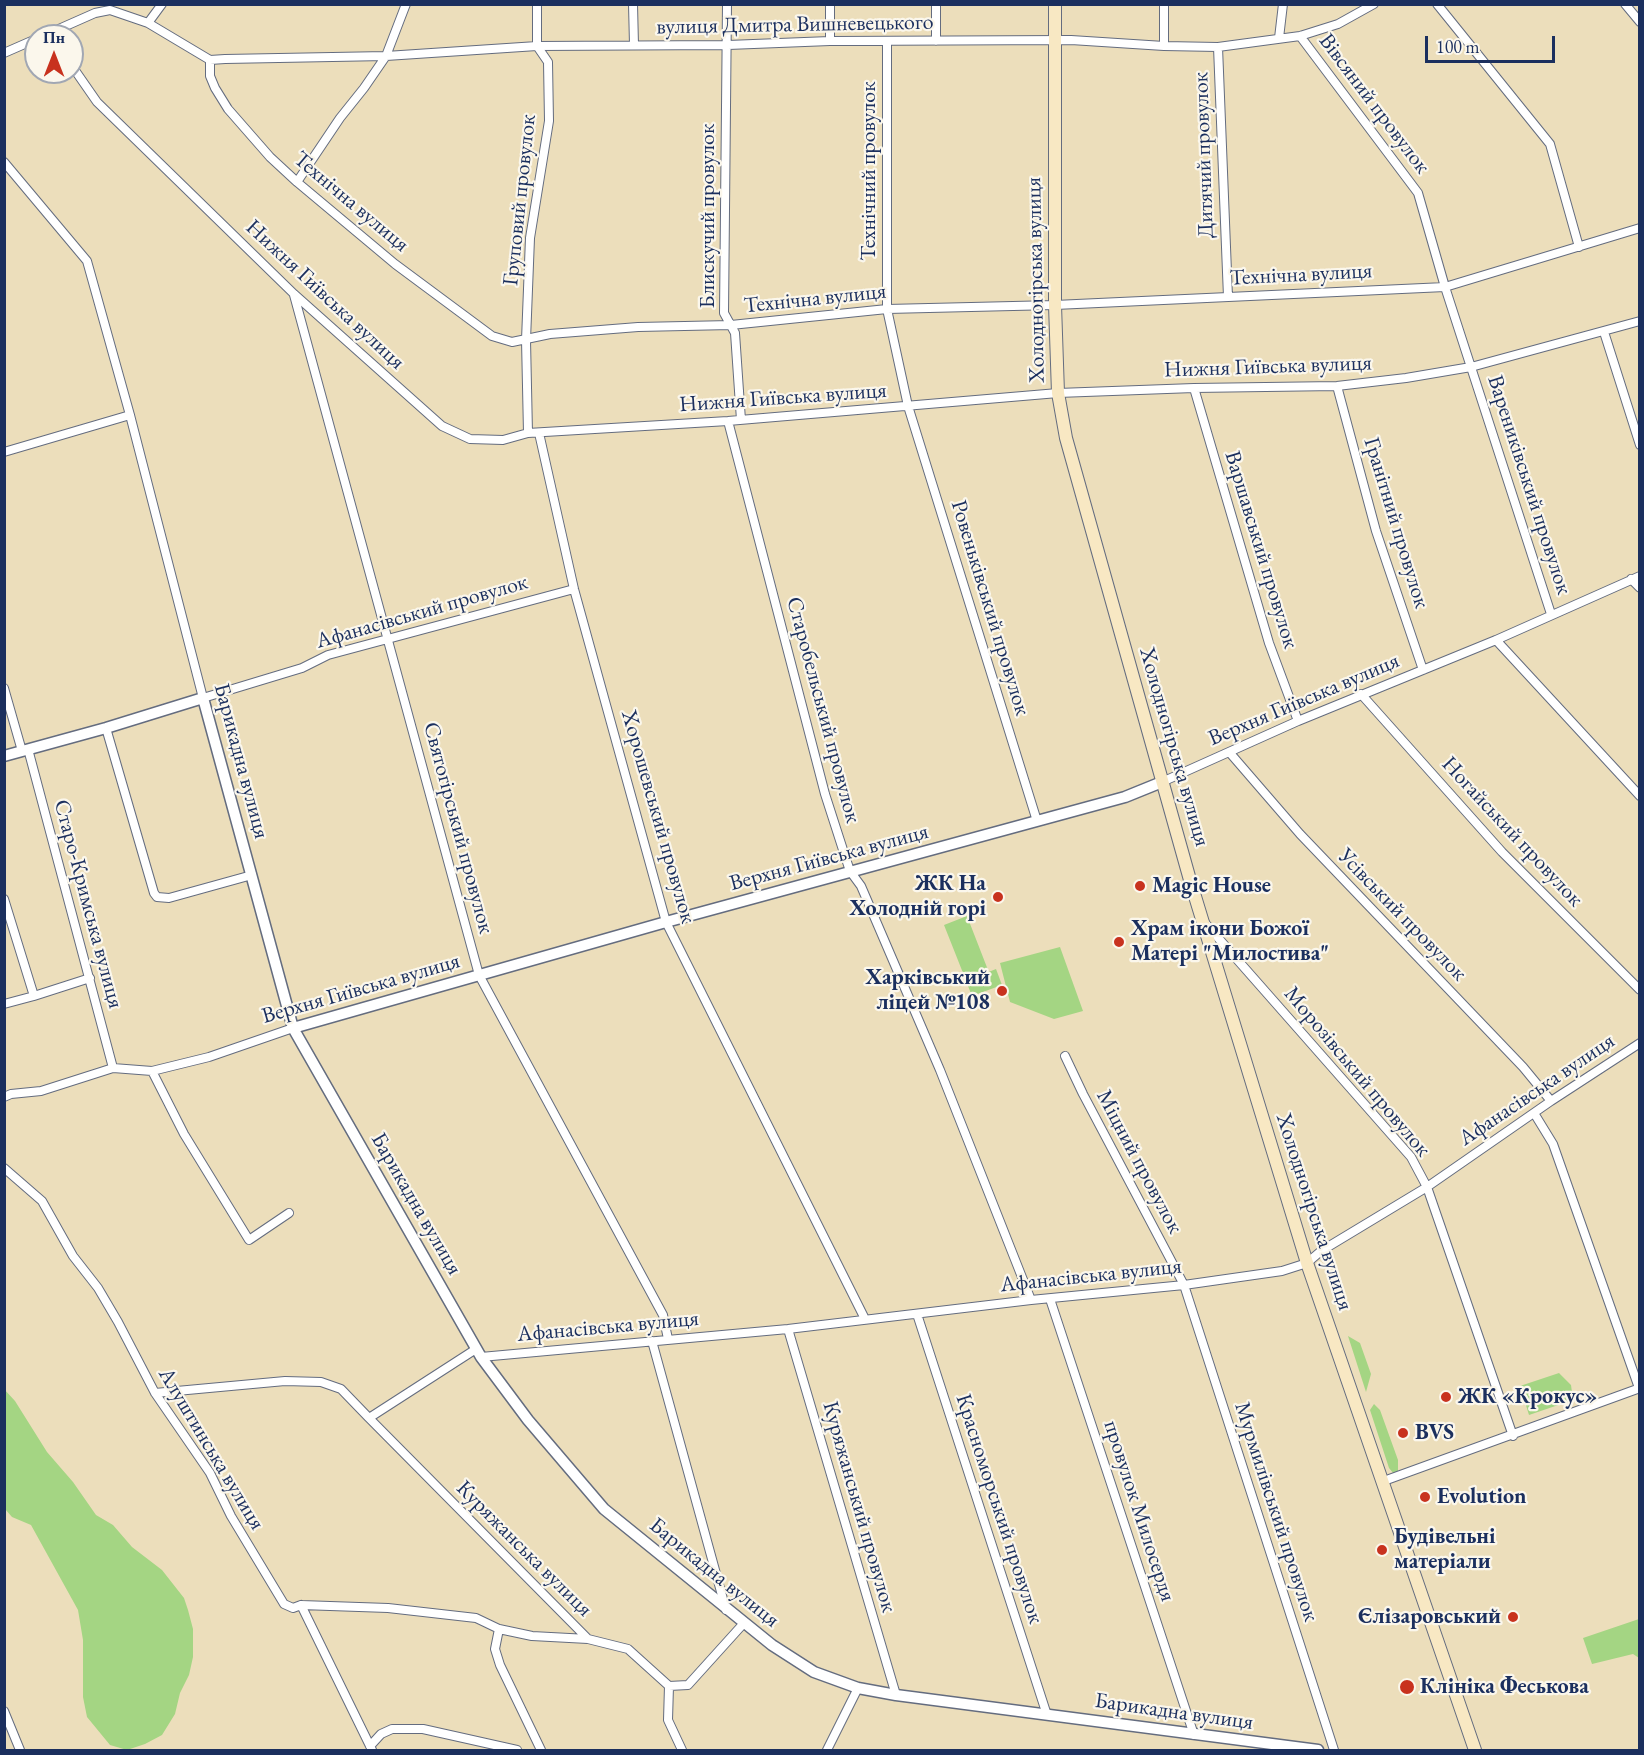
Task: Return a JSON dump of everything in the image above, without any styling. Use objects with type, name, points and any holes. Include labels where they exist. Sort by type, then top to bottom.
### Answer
[{"type":"main road","name":"Холодногірська вулиця","points":[[1055,4],[1055,305],[1058,393],[1066,438],[1202,920],[1307,1263],[1475,1750]]},
{"type":"street","points":[[148,23],[162,4]]},
{"type":"street","points":[[297,182],[340,118],[386,56],[406,4]]},
{"type":"street","points":[[537,4],[537,46],[548,62],[560,46]]},
{"type":"street","points":[[633,4],[634,45]]},
{"type":"street","name":"Блискучий провулок","points":[[727,4],[724,313],[735,333],[741,420]]},
{"type":"street","points":[[830,4],[830,41]]},
{"type":"street","points":[[936,4],[936,41]]},
{"type":"street","points":[[1164,4],[1164,46]]},
{"type":"street","points":[[1279,38],[1283,4]]},
{"type":"street","name":"вулиця Дмитра Вишневецького","points":[[210,60],[386,56],[537,46],[728,45],[830,41],[1071,40],[1218,47],[1300,36],[1338,24],[1374,4]]},
{"type":"street","points":[[1437,4],[1550,144],[1579,247]]},
{"type":"street","points":[[1625,4],[1640,22]]},
{"type":"street","points":[[72,24],[102,10],[120,13],[148,23],[210,60]]},
{"type":"street","name":"Вівсяний провулок","points":[[1300,36],[1418,193],[1472,367]]},
{"type":"street","name":"Технічний провулок","points":[[887,42],[887,309],[908,406]]},
{"type":"street","points":[[4,53],[24,44]]},
{"type":"street","name":"Дитячий провулок","points":[[1218,47],[1228,297]]},
{"type":"street","name":"Технічна вулиця","points":[[210,60],[210,76],[228,109],[297,182],[395,264],[492,336],[512,342],[550,334],[638,327],[731,326],[887,309],[1055,305],[1445,286],[1640,228]]},
{"type":"street","name":"Груповий провулок","points":[[528,434],[526,340],[530,238],[549,121],[548,62]]},
{"type":"street","name":"Нижня Гиївська вулиця","points":[[84,83],[97,102],[294,294],[442,426],[470,439],[503,440],[539,433],[741,420],[1058,393],[1337,386],[1472,367],[1640,321]]},
{"type":"street","name":"Барикадна вулиця","points":[[4,162],[87,261],[293,1028],[479,1353],[528,1420],[604,1509],[772,1645],[814,1672],[858,1688],[896,1695],[1318,1750]]},
{"type":"street","name":"Святогірський провулок","points":[[294,294],[480,975],[663,1315],[668,1339]]},
{"type":"street","points":[[1604,332],[1640,444]]},
{"type":"street","name":"Варениківський провулок","points":[[1472,367],[1551,614]]},
{"type":"street","name":"Гранітний провулок","points":[[1337,386],[1376,531],[1424,670]]},
{"type":"street","name":"Варшавський провулок","points":[[1194,388],[1269,643],[1298,721]]},
{"type":"street","name":"Ровеньківський провулок","points":[[908,406],[1037,821]]},
{"type":"street","points":[[4,452],[130,415]]},
{"type":"street","name":"Старобельський провулок","points":[[728,421],[825,794],[850,871],[861,886],[940,1070],[1030,1300]]},
{"type":"street","name":"Хорошевський провулок","points":[[539,433],[574,589],[666,922],[865,1319]]},
{"type":"street","points":[[1635,577],[1640,588]]},
{"type":"street","name":"Верхня Гиївська вулиця","points":[[4,1097],[11,1094],[41,1091],[113,1068],[152,1071],[209,1057],[293,1028],[666,922],[1125,797],[1361,694],[1496,640],[1635,577]]},
{"type":"street","name":"Афанасівський провулок","points":[[4,756],[106,728],[302,668],[328,655],[574,589]]},
{"type":"street","points":[[1496,640],[1640,795]]},
{"type":"street","name":"Старо-Кримська вулиця","points":[[4,688],[25,750],[90,978],[113,1068]]},
{"type":"street","name":"Ногайський провулок","points":[[1361,694],[1502,852],[1640,990]]},
{"type":"street","points":[[106,728],[157,897],[169,898],[252,875]]},
{"type":"street","name":"Усівський провулок","points":[[1230,753],[1300,834],[1551,1101]]},
{"type":"street","points":[[4,899],[34,996]]},
{"type":"street","name":"Морозівський провулок","points":[[1202,920],[1411,1157],[1426,1187],[1513,1436]]},
{"type":"street","points":[[4,1004],[90,978]]},
{"type":"street","name":"Афанасівська вулиця","points":[[369,1419],[479,1353],[788,1329],[1030,1300],[1184,1285],[1282,1270],[1307,1263],[1321,1251],[1426,1187],[1640,1043]]},
{"type":"street","name":"Міцний провулок","points":[[1065,1056],[1184,1285]]},
{"type":"street","points":[[152,1071],[184,1134],[249,1240],[289,1213]]},
{"type":"street","points":[[1381,1482],[1513,1436],[1639,1388],[1554,1144],[1534,1113]]},
{"type":"street","name":"Алуштинська вулиця","points":[[4,1168],[42,1201],[73,1256],[98,1288],[155,1393],[210,1473],[231,1516],[284,1604],[293,1608],[301,1605]]},
{"type":"street","name":"Мурмилівський провулок","points":[[1184,1285],[1334,1750]]},
{"type":"street","name":"провулок Милосердя","points":[[1050,1299],[1194,1735]]},
{"type":"street","name":"Красноморський провулок","points":[[917,1314],[1047,1715]]},
{"type":"street","name":"Куряжанський провулок","points":[[788,1329],[896,1695]]},
{"type":"street","points":[[652,1341],[727,1610]]},
{"type":"street","points":[[155,1393],[285,1381],[321,1383],[340,1389],[369,1419]]},
{"type":"street","name":"Куряжанська вулиця","points":[[369,1419],[588,1639],[628,1649],[669,1686]]},
{"type":"street","points":[[517,1750],[423,1729],[392,1729],[381,1734],[371,1748],[301,1605],[388,1608],[476,1618],[499,1629],[532,1636],[588,1639]]},
{"type":"street","points":[[682,1750],[668,1720],[669,1686],[688,1685],[744,1623]]},
{"type":"street","points":[[499,1629],[495,1649],[500,1665],[538,1750]]},
{"type":"street","points":[[827,1750],[858,1688]]},
{"type":"street","points":[[4,1711],[20,1750]]},
{"type":"green space","points":[[967,916],[988,970],[965,978],[944,925]]},
{"type":"green space","points":[[1060,947],[1083,1011],[1054,1019],[1010,1002],[1000,963]]},
{"type":"green space","points":[[996,969],[1002,985],[972,996],[966,981]]},
{"type":"green space","points":[[1348,1336],[1360,1343],[1371,1374],[1366,1392]]},
{"type":"green space","points":[[1559,1373],[1571,1385],[1573,1400],[1529,1415],[1520,1386]]},
{"type":"green space","points":[[4,1389],[15,1401],[47,1452],[73,1482],[96,1515],[113,1525],[132,1547],[162,1570],[184,1598],[193,1629],[193,1657],[189,1675],[180,1693],[175,1714],[162,1735],[145,1744],[127,1750],[110,1745],[87,1717],[83,1697],[83,1640],[78,1610],[31,1525],[12,1517],[5,1509]]},
{"type":"green space","points":[[1374,1404],[1380,1410],[1398,1460],[1398,1471],[1394,1474],[1389,1468],[1370,1410]]},
{"type":"green space","points":[[1639,1619],[1639,1658],[1633,1654],[1592,1664],[1583,1638]]},
{"type":"place","name":"Magic House","points":[[1140,886]]},
{"type":"place","name":"ЖК На Холодній горі","points":[[998,897]]},
{"type":"place","name":"Храм ікони Божої Матері \"Милостива\"","points":[[1119,942]]},
{"type":"place","name":"Харківський ліцей №108","points":[[1002,991]]},
{"type":"place","name":"ЖК «Крокус»","points":[[1446,1397]]},
{"type":"place","name":"BVS","points":[[1403,1433]]},
{"type":"place","name":"Evolution","points":[[1425,1497]]},
{"type":"place","name":"Будівельні матеріали","points":[[1382,1550]]},
{"type":"place","name":"Єлізаровський","points":[[1513,1617]]},
{"type":"place","name":"Клініка Феськова","points":[[1407,1687]]}]
